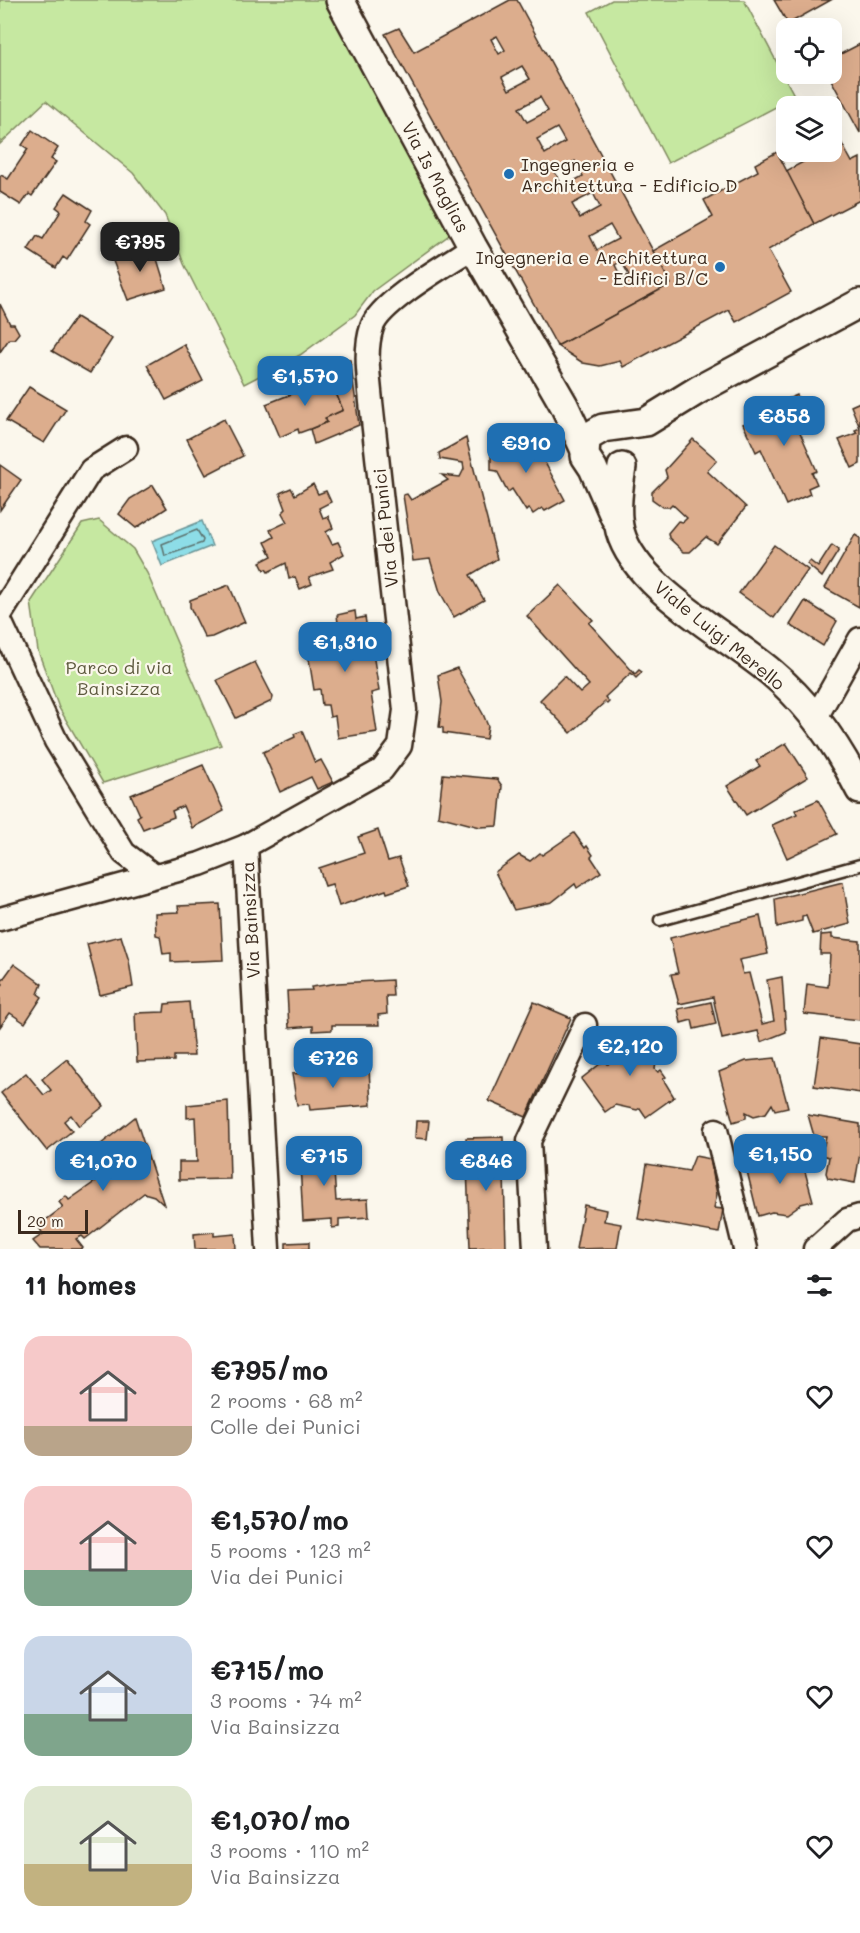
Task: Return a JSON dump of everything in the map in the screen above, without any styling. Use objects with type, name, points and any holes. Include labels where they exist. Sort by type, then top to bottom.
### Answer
[{"type":"street","name":"Via Is Maglias","points":[[340,0],[473,247],[564,405],[620,530]]},
{"type":"street","name":"Via dei Punici","points":[[246,846],[382,770],[400,746],[405,710],[371,402],[368,359],[372,326],[389,304],[473,247]]},
{"type":"street","points":[[564,405],[577,416],[606,428],[627,439],[625,460],[608,473],[589,458],[591,435],[606,428],[645,422],[698,390],[860,303]]},
{"type":"street","name":"Viale Luigi Merello","points":[[645,422],[625,460],[618,500],[620,530],[630,554],[644,572],[680,605],[774,674],[815,719],[849,768],[860,790]]},
{"type":"street","points":[[0,615],[91,470],[126,448]]},
{"type":"street","points":[[0,621],[56,741],[124,853],[153,875]]},
{"type":"street","points":[[815,719],[860,639]]},
{"type":"street","name":"Via Bainsizza","points":[[0,919],[153,875],[200,864],[246,846],[268,1249]]},
{"type":"street","points":[[535,1249],[529,1141],[585,1025]]},
{"type":"street","points":[[716,1130],[745,1249]]},
{"type":"street","points":[[815,1249],[847,1220],[860,1216]]},
{"type":"lane","points":[[660,920],[860,865]]},
{"type":"green space","points":[[0,0],[325,0],[456,230],[373,291],[355,315],[300,355],[244,384],[184,264],[165,215],[133,173],[46,101],[0,144]]},
{"type":"green space","points":[[612,0],[744,0],[776,61],[776,84],[788,84],[794,96],[776,96],[776,107],[668,163],[589,12]]},
{"type":"green space","name":"Parco di via Bainsizza","points":[[99,520],[133,549],[147,573],[221,745],[103,783],[59,708],[38,651],[31,602],[82,524]]},
{"type":"water","points":[[202,521],[212,546],[162,566],[152,541]]},
{"type":"building","name":"Ingegneria e Architettura - Edificio D","points":[[510,0],[517,0],[671,284],[557,346],[385,34],[399,28],[414,52]],"holes":[[[497,36],[505,50],[499,54],[491,39]],[[522,66],[530,79],[509,90],[502,77]],[[540,97],[548,111],[527,122],[519,108]],[[557,128],[565,142],[545,154],[537,139]],[[575,161],[583,176],[563,187],[555,172]],[[593,193],[600,207],[580,218],[572,204]],[[610,225],[618,239],[597,250],[590,236]],[[621,261],[629,275],[622,279],[615,265]]]},
{"type":"building","points":[[774,0],[831,0],[799,18],[784,18]]},
{"type":"building","points":[[860,44],[860,133],[842,96],[833,84],[842,84],[842,53]]},
{"type":"building","points":[[32,130],[58,148],[51,159],[56,162],[32,196],[29,194],[21,205],[0,192],[0,177],[1,175],[8,179],[28,149],[22,145]]},
{"type":"building","points":[[842,144],[852,162],[860,158],[860,200],[814,224],[786,171],[803,162],[842,162]]},
{"type":"building","name":"Ingegneria e Architettura - Edifici B/C","points":[[776,153],[776,162],[782,162],[814,224],[768,250],[791,292],[736,322],[729,310],[623,367],[620,361],[600,366],[583,363],[557,346],[671,284],[653,251],[713,217],[704,200],[758,171],[755,164]]},
{"type":"building","points":[[66,193],[92,210],[86,221],[90,224],[67,260],[63,257],[56,268],[28,250],[37,236],[43,239],[61,211],[56,207]]},
{"type":"building","points":[[149,247],[154,249],[166,288],[128,300],[113,261]]},
{"type":"building","points":[[0,304],[10,324],[14,324],[19,333],[14,339],[9,339],[0,352]]},
{"type":"building","points":[[76,317],[112,339],[90,373],[52,351]]},
{"type":"building","points":[[184,344],[203,381],[166,400],[147,365]]},
{"type":"building","points":[[323,360],[350,360],[359,425],[314,444],[310,429],[327,422],[325,418],[343,410],[329,377],[315,384],[314,382],[301,386],[295,372]]},
{"type":"building","points":[[329,377],[343,410],[325,418],[327,422],[299,433],[298,429],[280,437],[266,404],[294,393],[289,382],[298,379],[301,386],[314,382],[315,384]]},
{"type":"building","points":[[29,387],[66,409],[44,443],[6,421]]},
{"type":"building","points":[[797,395],[810,425],[799,430],[817,471],[812,473],[817,484],[808,488],[810,494],[786,505],[761,449],[756,452],[743,424],[762,416],[758,406],[768,401],[771,406]]},
{"type":"building","points":[[860,402],[860,428],[851,406]]},
{"type":"building","points":[[224,419],[243,456],[206,475],[187,439]]},
{"type":"building","points":[[860,428],[860,464],[852,468],[839,440],[857,433],[855,430]]},
{"type":"building","points":[[503,437],[530,437],[541,452],[536,454],[539,461],[543,459],[565,500],[545,511],[542,508],[533,514],[529,508],[526,511],[512,489],[508,492],[497,471],[491,470],[491,448],[504,443]]},
{"type":"building","points":[[466,438],[497,559],[470,575],[484,600],[454,617],[440,592],[430,559],[413,561],[403,495],[407,494],[411,500],[448,480],[442,475],[460,477],[464,469],[463,463],[440,459],[439,453]]},
{"type":"building","points":[[693,439],[717,460],[707,471],[746,507],[717,544],[706,537],[690,552],[684,552],[669,538],[668,533],[678,521],[683,522],[687,518],[672,504],[669,507],[663,507],[652,499],[652,492],[667,477],[665,470]]},
{"type":"building","points":[[0,465],[21,480],[0,510]]},
{"type":"building","points":[[313,484],[318,494],[326,491],[331,502],[319,508],[323,518],[328,516],[333,528],[326,532],[332,544],[338,542],[344,554],[330,562],[333,569],[309,577],[312,584],[300,589],[295,577],[289,579],[286,563],[268,572],[264,570],[260,562],[272,556],[265,542],[274,537],[270,530],[287,522],[282,513],[286,509],[280,493],[291,488],[295,495]]},
{"type":"building","points":[[153,485],[167,508],[136,528],[119,514],[130,499]]},
{"type":"building","points":[[855,535],[860,538],[859,607],[825,588]]},
{"type":"building","points":[[774,545],[808,570],[774,618],[739,593]]},
{"type":"building","points":[[832,545],[839,550],[822,577],[807,564],[810,561],[818,567]]},
{"type":"building","points":[[229,585],[245,622],[205,638],[190,607],[190,600]]},
{"type":"building","points":[[560,585],[593,620],[589,623],[635,674],[639,670],[642,672],[636,678],[631,673],[605,697],[609,702],[607,704],[605,702],[571,733],[540,700],[564,676],[580,693],[589,685],[527,616]]},
{"type":"building","points":[[805,601],[837,621],[823,646],[790,625]]},
{"type":"building","points":[[355,611],[356,619],[365,617],[369,641],[371,641],[379,691],[371,693],[377,732],[338,738],[335,716],[330,717],[328,705],[322,705],[320,689],[314,690],[304,628],[338,623],[337,615]]},
{"type":"building","points":[[255,662],[273,697],[272,701],[236,718],[217,680]]},
{"type":"building","points":[[457,668],[488,726],[486,739],[443,733],[443,728],[439,727],[442,702],[438,675]]},
{"type":"building","points":[[302,731],[315,763],[321,760],[333,782],[317,789],[311,777],[280,792],[263,752],[295,737],[294,734]]},
{"type":"building","points":[[786,743],[808,777],[746,815],[727,786],[760,766],[756,761]]},
{"type":"building","points":[[203,765],[224,811],[192,828],[183,806],[172,811],[174,817],[143,829],[137,817],[140,815],[131,795]]},
{"type":"building","points":[[443,774],[497,779],[502,786],[498,826],[480,827],[438,816]]},
{"type":"building","points":[[818,800],[837,834],[787,858],[772,825],[797,814],[795,810]]},
{"type":"building","points":[[378,830],[388,861],[399,858],[409,886],[387,893],[386,890],[339,906],[332,884],[325,886],[319,868],[364,853],[358,837]]},
{"type":"building","points":[[574,833],[585,848],[587,846],[601,872],[577,888],[575,884],[552,902],[514,910],[495,872],[519,855],[530,861]]},
{"type":"building","points":[[843,882],[850,924],[813,934],[806,916],[802,917],[802,921],[777,927],[775,899]]},
{"type":"building","points":[[220,904],[223,960],[171,962],[171,953],[163,954],[160,936],[156,935],[155,913],[179,912],[178,906]]},
{"type":"building","points":[[760,916],[768,954],[739,960],[743,974],[749,973],[762,1024],[774,1021],[767,980],[782,977],[786,1032],[761,1042],[758,1031],[722,1039],[713,997],[679,1004],[671,974],[678,973],[670,938]]},
{"type":"building","points":[[832,934],[832,938],[860,941],[860,1020],[804,1014],[807,984],[828,987],[830,954],[820,954],[821,935]]},
{"type":"building","points":[[121,936],[129,961],[133,987],[100,995],[87,944]]},
{"type":"building","points":[[14,964],[42,984],[38,994],[42,997],[25,1023],[10,1013],[0,1027],[0,987],[3,984],[1,982]]},
{"type":"building","points":[[392,980],[393,996],[386,996],[387,1014],[378,1015],[379,1025],[332,1025],[332,1030],[313,1031],[313,1026],[289,1028],[287,991],[312,990],[311,987],[338,983]]},
{"type":"building","points":[[189,1002],[194,1056],[174,1056],[174,1061],[137,1062],[135,1013],[164,1012],[165,1004]]},
{"type":"building","points":[[534,1002],[571,1018],[526,1117],[489,1101]]},
{"type":"building","points":[[711,1002],[716,1024],[694,1029],[692,1020],[681,1023],[678,1009]]},
{"type":"building","points":[[615,1033],[660,1039],[655,1069],[658,1072],[661,1070],[666,1077],[663,1079],[674,1097],[646,1117],[640,1108],[637,1110],[615,1105],[605,1112],[581,1079],[605,1060],[608,1064],[611,1061]]},
{"type":"building","points":[[821,1038],[860,1044],[860,1093],[814,1086]]},
{"type":"building","points":[[775,1058],[788,1107],[775,1110],[772,1104],[766,1113],[754,1116],[746,1112],[746,1118],[733,1122],[719,1072],[746,1061]]},
{"type":"building","points":[[67,1059],[104,1106],[79,1126],[71,1115],[64,1121],[72,1131],[47,1151],[1,1093],[26,1073],[44,1095],[51,1090],[42,1079]]},
{"type":"building","points":[[369,1068],[371,1105],[310,1110],[309,1104],[297,1105],[292,1074]]},
{"type":"building","points":[[228,1101],[230,1179],[179,1180],[179,1162],[197,1162],[195,1117],[187,1118],[187,1105]]},
{"type":"building","points":[[808,1115],[860,1124],[860,1153],[855,1183],[828,1178],[826,1173],[829,1157],[821,1155],[818,1144],[824,1145],[826,1136],[814,1136]]},
{"type":"building","points":[[135,1117],[164,1205],[154,1196],[144,1193],[85,1239],[82,1236],[76,1239],[83,1248],[40,1249],[33,1241],[43,1234],[38,1226],[63,1207],[59,1202],[66,1196],[69,1200],[113,1169],[96,1148]]},
{"type":"building","points":[[416,1121],[429,1121],[427,1139],[415,1138]]},
{"type":"building","points":[[503,1137],[506,1247],[470,1248],[466,1138]]},
{"type":"building","points":[[332,1141],[336,1201],[368,1199],[369,1217],[339,1219],[339,1227],[332,1228],[332,1219],[303,1221],[299,1143]]},
{"type":"building","points":[[800,1153],[813,1201],[801,1204],[787,1214],[772,1212],[758,1216],[746,1167],[759,1164],[761,1170],[767,1161],[780,1158],[788,1162],[788,1156]]},
{"type":"building","points":[[695,1156],[710,1159],[717,1194],[714,1208],[723,1209],[719,1233],[638,1219],[647,1164],[689,1171]]},
{"type":"building","points":[[584,1205],[606,1210],[604,1221],[621,1224],[617,1248],[576,1249]]},
{"type":"building","points":[[214,1232],[214,1236],[235,1234],[236,1249],[195,1249],[194,1234]]},
{"type":"building","points":[[309,1242],[309,1249],[286,1249],[286,1243]]},
{"type":"place","name":"Ingegneria e Architettura - Edificio D","points":[[509,174]]},
{"type":"place","name":"Ingegneria e Architettura - Edifici B/C","points":[[720,267]]}]
